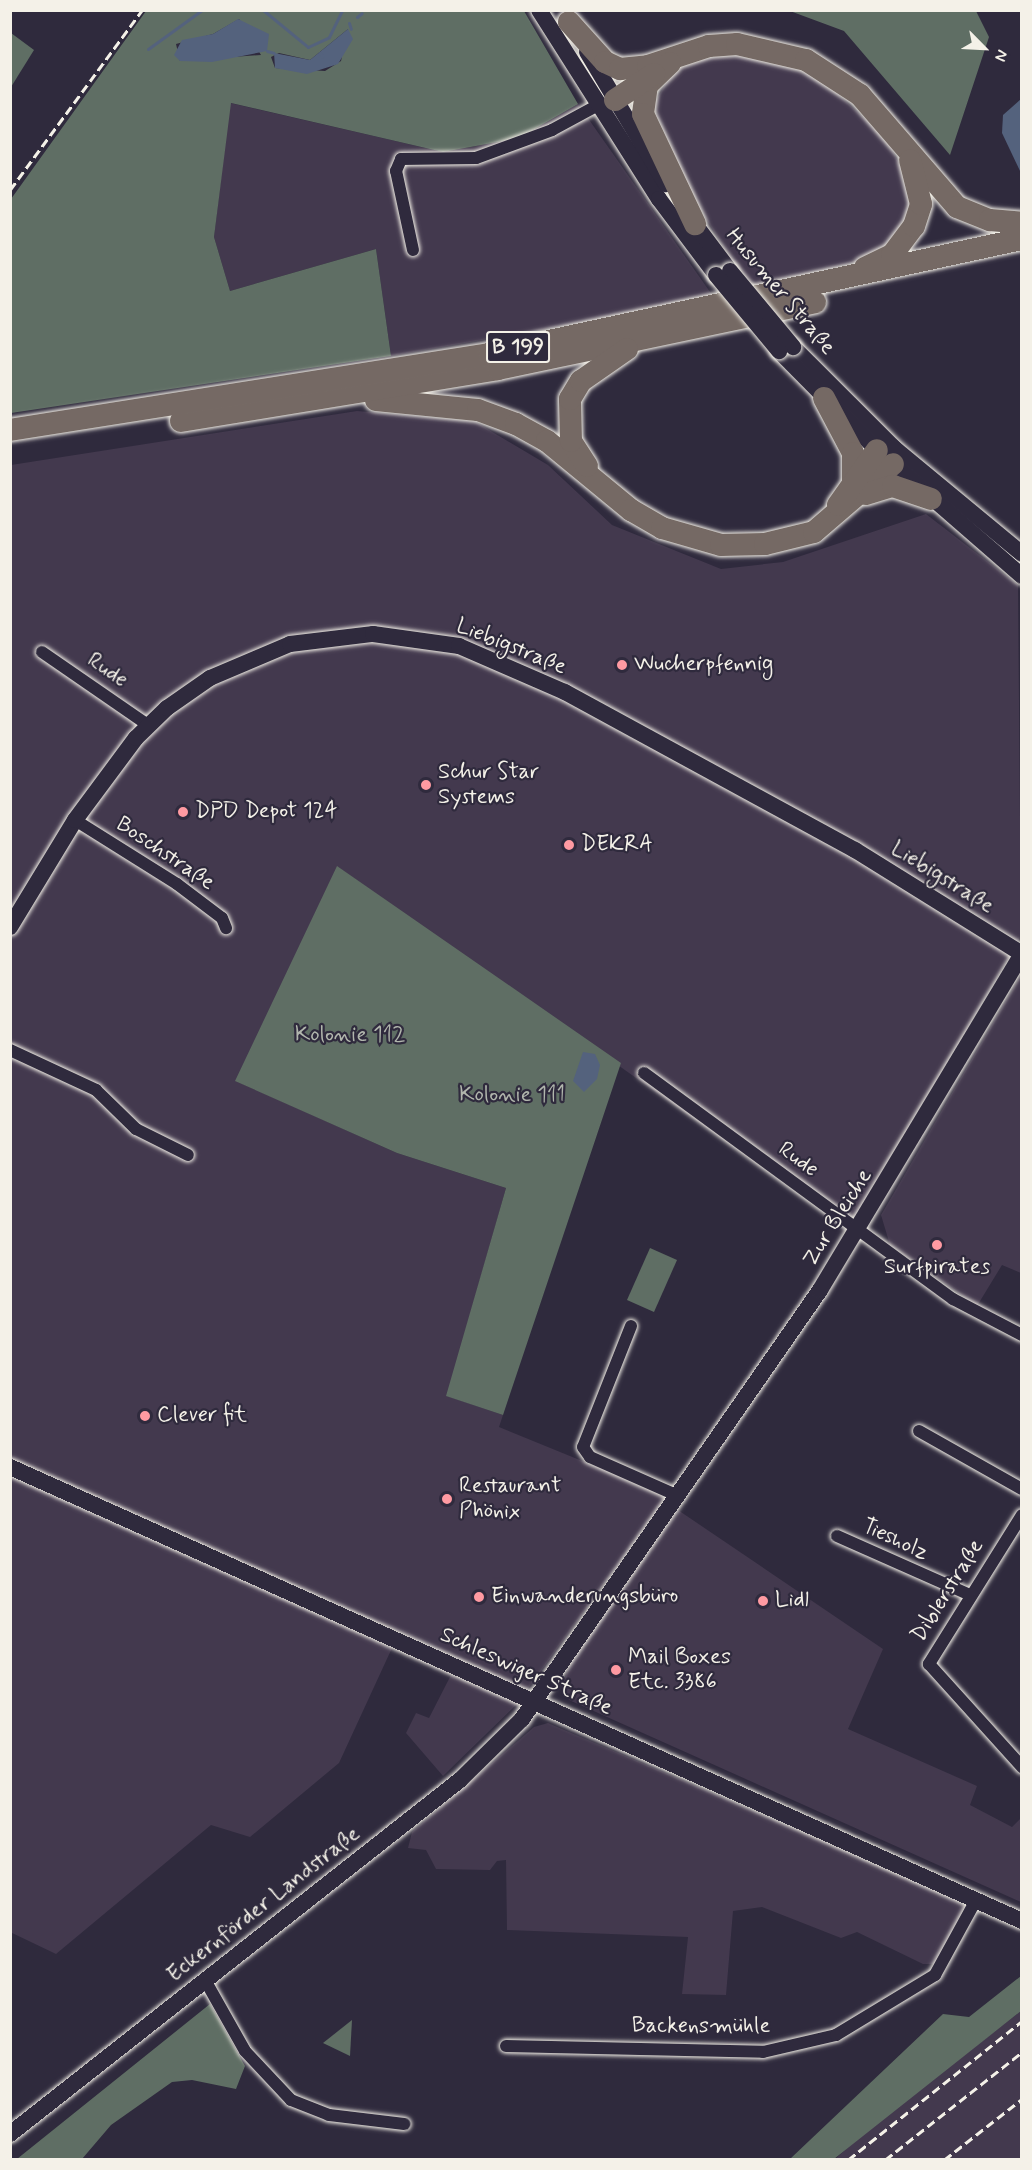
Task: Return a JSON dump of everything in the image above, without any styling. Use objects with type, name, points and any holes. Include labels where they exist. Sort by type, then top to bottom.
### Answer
[{"type":"highway","points":[[565,16],[605,62],[620,69],[651,70]]},
{"type":"highway","points":[[608,98],[651,70],[684,54],[737,44],[790,53],[838,78],[899,137],[957,207],[990,220],[1022,223]]},
{"type":"highway","points":[[651,70],[643,114],[695,224]]},
{"type":"highway","points":[[835,283],[892,255],[914,226],[921,204],[918,180],[899,137]]},
{"type":"highway","name":"B 199","points":[[10,430],[489,354],[835,283],[1022,239]]},
{"type":"highway","name":"B 199","points":[[10,444],[330,399],[648,339],[1022,255]]},
{"type":"highway","points":[[610,492],[571,441],[570,399],[581,381],[608,358],[648,339]]},
{"type":"highway","points":[[824,398],[853,453],[857,490]]},
{"type":"highway","points":[[330,399],[478,410],[548,441],[610,492],[662,528],[721,545],[765,544],[814,532],[857,490],[888,455]]},
{"type":"highway","points":[[857,490],[893,486],[931,498]]},
{"type":"street","name":"Husumer Straße","points":[[540,10],[608,98],[695,224],[723,273]]},
{"type":"street","name":"Husumer Straße","points":[[565,16],[608,98],[723,273],[824,398],[888,455],[1022,554]]},
{"type":"street","points":[[413,250],[396,171],[401,159],[476,158],[516,146],[608,98]]},
{"type":"street","name":"Husumer Straße","points":[[786,349],[931,498],[1022,576]]},
{"type":"street","name":"Liebigstraße","points":[[10,927],[75,820],[148,724],[210,678],[290,644],[373,634],[459,646],[565,692],[694,759],[1022,954]]},
{"type":"street","name":"Rude","points":[[42,652],[148,724]]},
{"type":"street","name":"Boschstraße","points":[[75,820],[177,885],[222,918],[226,928]]},
{"type":"street","name":"Zur Bleiche","points":[[536,1701],[859,1230],[1022,954]]},
{"type":"street","points":[[10,1050],[96,1090],[136,1129],[188,1155]]},
{"type":"street","name":"Rude","points":[[644,1073],[953,1299],[1022,1335]]},
{"type":"street","points":[[631,1326],[583,1447],[590,1457],[676,1495]]},
{"type":"street","points":[[919,1431],[1022,1489]]},
{"type":"street","name":"Schleswiger Straße","points":[[10,1467],[1022,1921]]},
{"type":"street","name":"Diblerstraße","points":[[1022,1515],[968,1594],[928,1664],[1022,1767]]},
{"type":"street","name":"Tiesholz","points":[[837,1536],[968,1594]]},
{"type":"street","name":"Eckernförder Landstraße","points":[[10,2134],[460,1780],[536,1701]]},
{"type":"street","name":"Backensmühle","points":[[506,2046],[763,2052],[836,2035],[935,1975],[976,1900]]},
{"type":"street","points":[[205,1980],[245,2051],[291,2100],[329,2115],[404,2124]]},
{"type":"shaded area","points":[[742,53],[787,62],[822,80],[887,139],[907,181],[909,217],[878,256],[753,289],[737,269],[693,197],[653,106],[669,78],[690,61]]},
{"type":"shaded area","points":[[230,103],[443,152],[519,138],[578,104],[715,299],[391,356],[376,249],[230,291],[214,237]]},
{"type":"shaded area","points":[[357,411],[474,421],[548,465],[612,525],[721,569],[783,562],[926,514],[1018,585],[1021,936],[851,1230],[338,867],[236,1081],[397,1153],[506,1188],[447,1396],[503,1415],[499,1427],[668,1496],[516,1705],[443,1776],[406,1733],[416,1713],[429,1718],[451,1675],[392,1648],[339,1763],[250,1837],[211,1825],[56,1954],[10,1932],[11,465]]},
{"type":"shaded area","points":[[1021,975],[1021,1273],[1002,1265],[977,1306],[890,1245],[881,1215]]},
{"type":"shaded area","points":[[675,1508],[883,1649],[848,1729],[977,1786],[970,1805],[1012,1827],[1021,1818],[1021,1902],[569,1700],[562,1689],[571,1659]]},
{"type":"shaded area","points":[[548,1723],[968,1902],[937,1964],[923,1964],[857,1932],[841,1938],[762,1907],[733,1911],[726,1995],[682,1994],[688,1937],[507,1930],[506,1860],[497,1861],[490,1870],[436,1869],[426,1850],[408,1848],[412,1832],[534,1727]]},
{"type":"shaded area","points":[[1021,2011],[1021,2159],[834,2160],[871,2127]]},
{"type":"green space","points":[[146,11],[524,11],[578,104],[519,138],[443,152],[231,103],[214,237],[230,291],[376,249],[391,356],[11,413],[11,199]],"holes":[[[239,19],[261,55],[180,61],[176,44],[213,34]],[[348,29],[341,61],[325,71],[275,68],[271,57],[279,53],[310,60]]]},
{"type":"green space","points":[[790,11],[976,11],[989,37],[950,155],[844,31]]},
{"type":"green space","points":[[11,33],[34,50],[11,87]]},
{"type":"green space","points":[[337,866],[621,1063],[503,1415],[446,1396],[506,1188],[397,1153],[235,1081]]},
{"type":"green space","points":[[650,1248],[677,1260],[654,1312],[627,1300]]},
{"type":"green space","points":[[1021,1976],[1021,2011],[834,2159],[790,2159],[943,2014],[969,2017]]},
{"type":"green space","points":[[210,2004],[245,2066],[236,2089],[192,2080],[172,2082],[111,2125],[82,2159],[17,2159]]},
{"type":"green space","points":[[352,2020],[350,2056],[323,2043]]},
{"type":"water","points":[[238,19],[269,34],[267,51],[212,62],[180,61],[174,55],[182,40],[213,34]]},
{"type":"water","points":[[348,29],[353,39],[338,64],[307,74],[275,68],[274,53],[310,60]]},
{"type":"water","points":[[1021,99],[1021,173],[1002,133],[1003,115]]},
{"type":"water","points":[[583,1052],[595,1054],[600,1065],[597,1079],[584,1092],[573,1081]]},
{"type":"waterway","points":[[148,49],[202,10]]},
{"type":"waterway","points":[[263,10],[308,47],[329,37],[342,10]]},
{"type":"waterway","points":[[357,17],[362,13]]},
{"type":"waterway","points":[[349,23],[351,29]]},
{"type":"waterway","points":[[267,51],[274,53]]},
{"type":"railway","points":[[10,190],[142,10]]},
{"type":"railway","points":[[848,2160],[1022,2021]]},
{"type":"railway","points":[[885,2160],[1022,2052]]},
{"type":"railway","points":[[944,2160],[1022,2099]]},
{"type":"place","name":"Wucherpfennig","points":[[622,665]]},
{"type":"place","name":"Schur Star Systems","points":[[426,785]]},
{"type":"place","name":"DPD Depot 124","points":[[183,812]]},
{"type":"place","name":"DEKRA","points":[[569,845]]},
{"type":"place","name":"Surfpirates","points":[[937,1245]]},
{"type":"place","name":"Clever fit","points":[[145,1416]]},
{"type":"place","name":"Restaurant Phönix","points":[[447,1499]]},
{"type":"place","name":"Einwanderungsbüro","points":[[479,1597]]},
{"type":"place","name":"Lidl","points":[[763,1601]]},
{"type":"place","name":"Mail Boxes Etc. 3386","points":[[616,1670]]},
{"type":"park label","name":"Kolonie 112","points":[[350,1036]]},
{"type":"park label","name":"Kolonie 111","points":[[512,1096]]}]
